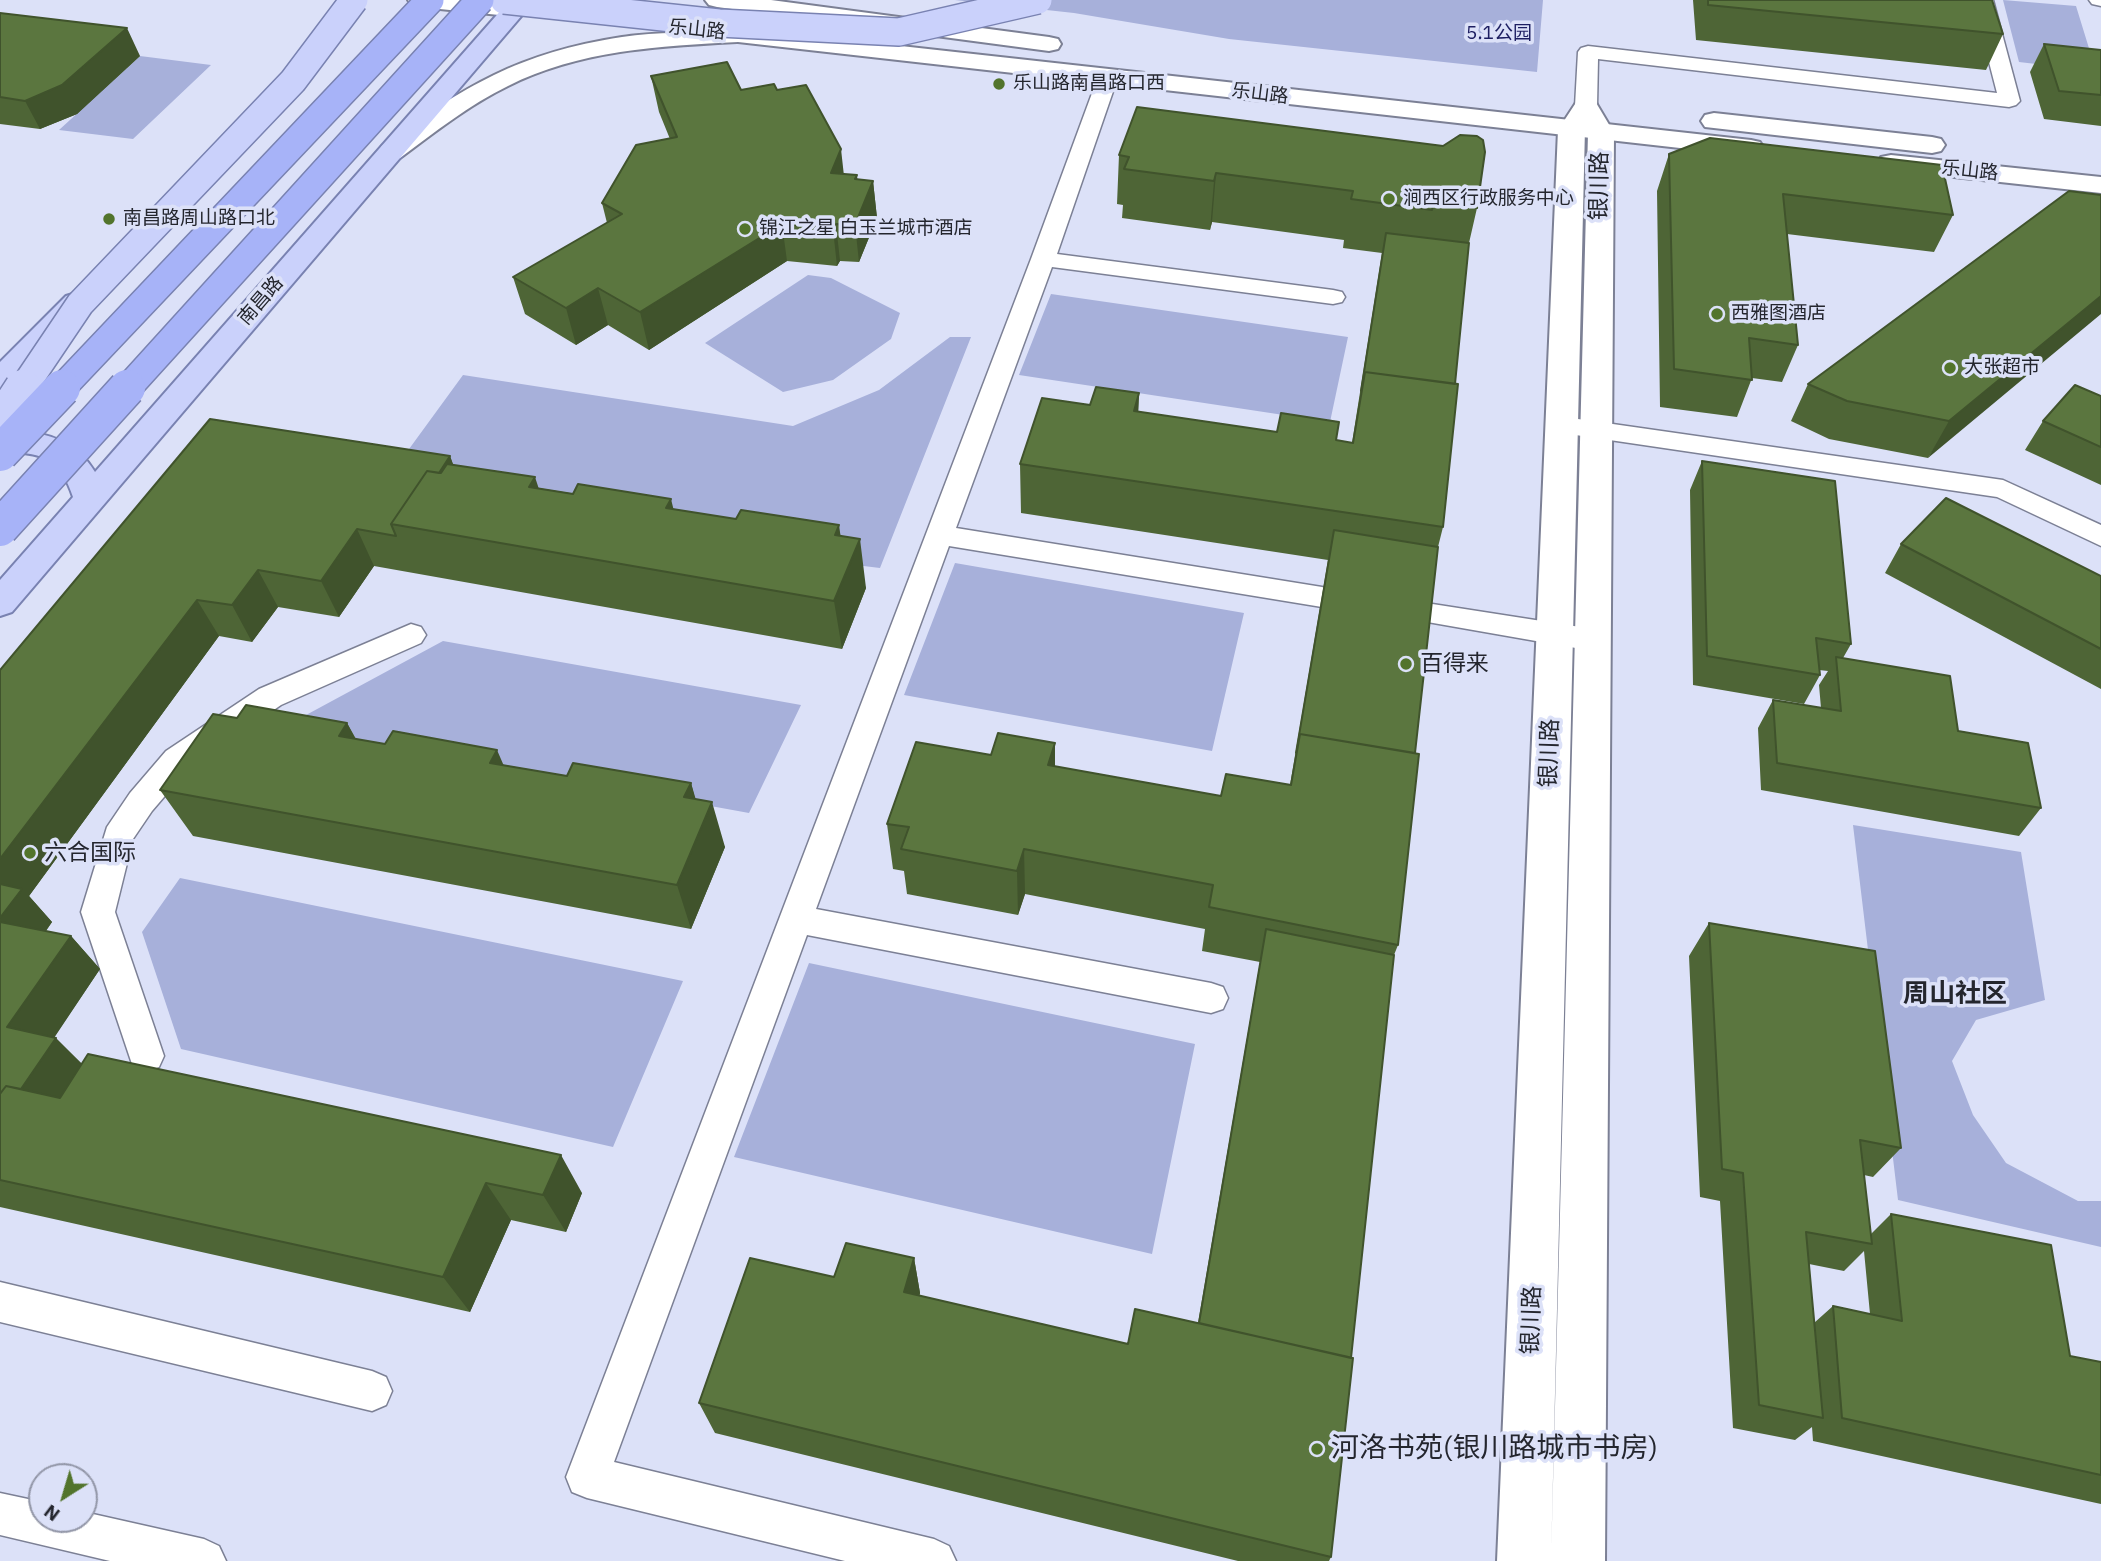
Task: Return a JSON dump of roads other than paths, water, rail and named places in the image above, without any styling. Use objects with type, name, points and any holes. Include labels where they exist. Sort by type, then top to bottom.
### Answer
[{"type":"highway","points":[[0,453],[430,0]]},
{"type":"highway","name":"南昌路","points":[[0,528],[480,0]]},
{"type":"main road","points":[[0,423],[80,304],[293,80],[354,0]]},
{"type":"main road","points":[[0,380],[366,0]]},
{"type":"main road","name":"乐山路","points":[[420,0],[514,3],[739,35],[1106,64],[2101,185]]},
{"type":"main road","name":"乐山路","points":[[717,0],[1077,48]]},
{"type":"main road","points":[[752,0],[784,7]]},
{"type":"main road","points":[[514,3],[719,23],[900,32],[1038,0]]},
{"type":"main road","name":"南昌路","points":[[0,603],[391,152],[514,3]]},
{"type":"main road","points":[[391,152],[473,94],[517,72],[571,53],[658,39],[739,35]]},
{"type":"main road","name":"乐山路","points":[[1586,123],[2101,164]]},
{"type":"main road","name":"银川路","points":[[1524,1561],[1554,634],[1578,428],[1586,123]]},
{"type":"main road","name":"银川路","points":[[1578,428],[1593,640],[1578,1561]]},
{"type":"main road","points":[[0,443],[23,442],[50,447],[64,453],[78,466],[90,499]]},
{"type":"lane","points":[[1586,123],[1588,52],[2009,101],[1983,0]]},
{"type":"lane","points":[[933,1561],[587,1477],[1043,259],[1106,64]]},
{"type":"lane","points":[[1043,259],[1334,297]]},
{"type":"lane","points":[[1578,428],[2003,489],[2101,536]]},
{"type":"lane","points":[[939,535],[1322,597]]},
{"type":"lane","points":[[1426,613],[1593,640]]},
{"type":"lane","points":[[146,1056],[98,912],[131,798],[177,760],[270,697],[411,635]]},
{"type":"lane","points":[[796,919],[1211,998]]},
{"type":"lane","points":[[0,1302],[372,1391]]},
{"type":"lane","points":[[0,1514],[204,1561]]},
{"type":"place","name":"乐山路南昌路口西","points":[[999,84]]},
{"type":"place","name":"涧西区行政服务中心","points":[[1389,199]]},
{"type":"place","name":"南昌路周山路口北","points":[[109,219]]},
{"type":"place","name":"锦江之星 白玉兰城市酒店","points":[[745,229]]},
{"type":"place","name":"西雅图酒店","points":[[1717,314]]},
{"type":"place","name":"大张超市","points":[[1950,368]]},
{"type":"place","name":"百得来","points":[[1406,664]]},
{"type":"place","name":"六合国际","points":[[30,853]]},
{"type":"place","name":"河洛书苑(银川路城市书房)","points":[[1317,1449]]},
{"type":"district","name":"周山社区","points":[[1955,994]]},
{"type":"park label","name":"5.1公园","points":[[1499,34]]}]
